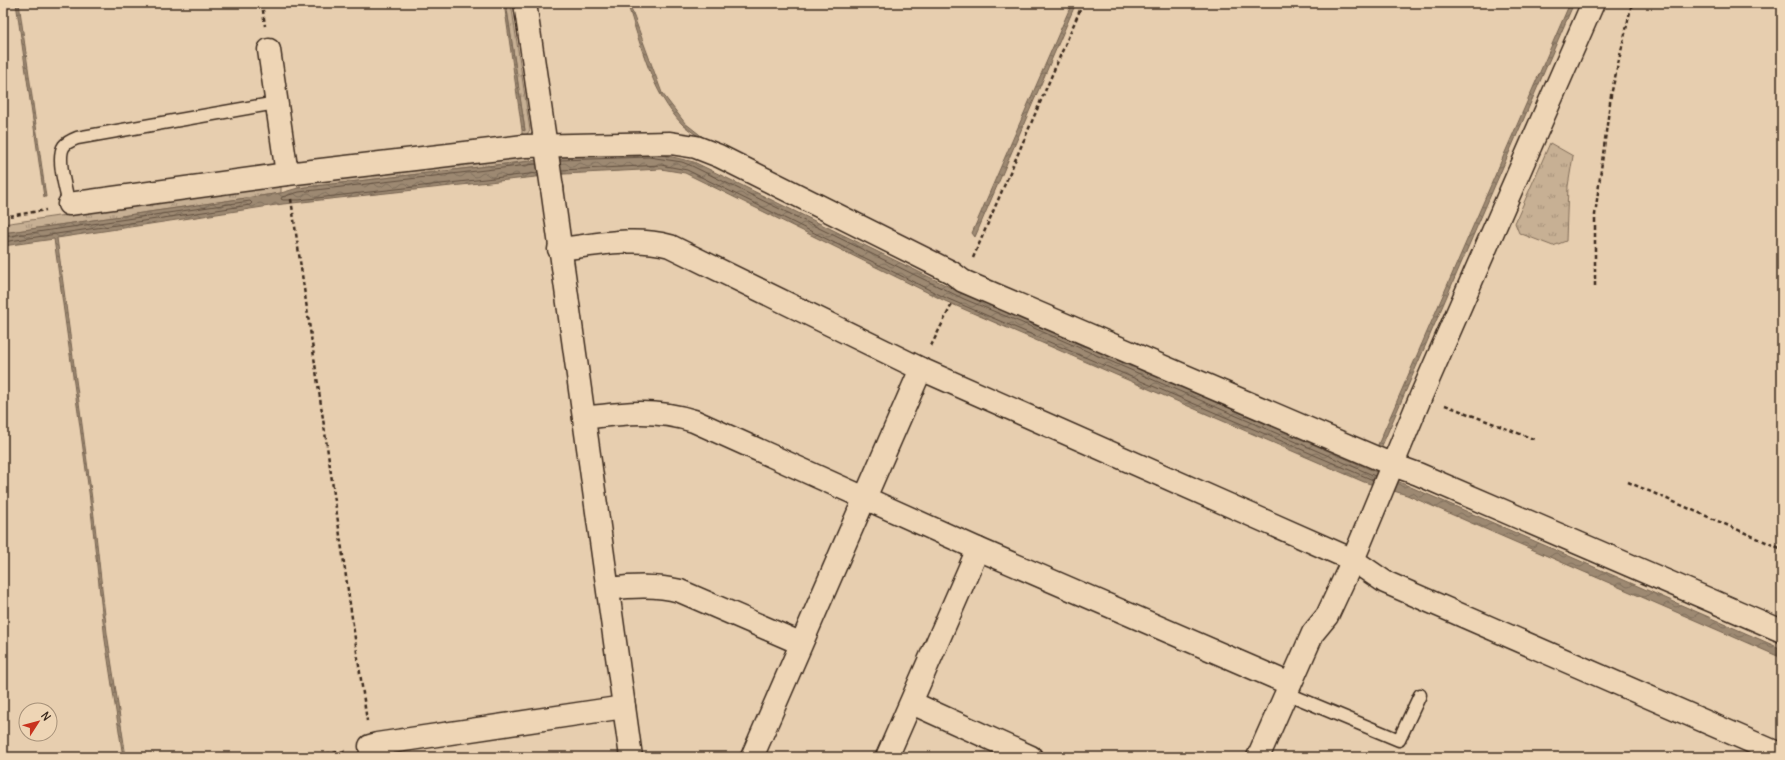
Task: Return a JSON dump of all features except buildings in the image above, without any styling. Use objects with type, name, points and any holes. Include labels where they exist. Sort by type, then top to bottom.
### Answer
[{"type":"street","points":[[525,3],[552,188],[559,249],[609,589],[631,757]]},
{"type":"street","points":[[1263,755],[1288,688],[1314,633],[1327,616],[1353,560],[1421,396],[1593,3]]},
{"type":"street","points":[[269,50],[287,174]]},
{"type":"street","points":[[69,204],[287,174],[524,146],[646,142],[696,147],[719,156],[950,272],[963,282],[1393,465],[1426,477],[1782,631]]},
{"type":"street","points":[[559,249],[631,240],[653,241],[670,246],[921,369],[1353,560],[1385,582],[1781,755]]},
{"type":"street","points":[[752,757],[800,643],[921,369]]},
{"type":"street","points":[[584,418],[648,412],[673,414],[694,422],[1288,688]]},
{"type":"street","points":[[887,757],[912,703],[978,549]]},
{"type":"street","points":[[609,589],[635,586],[661,586],[680,591],[800,643]]},
{"type":"street","points":[[912,703],[1030,757]]},
{"type":"street","points":[[371,751],[624,707]]},
{"type":"lane","points":[[69,204],[61,159],[64,146],[69,141],[77,138],[276,103]]},
{"type":"lane","points":[[1288,688],[1399,740],[1420,695]]},
{"type":"path","points":[[921,369],[963,282],[1083,3]]},
{"type":"path","points":[[1595,286],[1595,215],[1611,95],[1632,3]]},
{"type":"path","points":[[287,174],[371,751],[358,750],[306,757]]},
{"type":"path","points":[[3,217],[40,212],[69,204]]},
{"type":"path","points":[[1421,396],[1536,440]]},
{"type":"path","points":[[1628,482],[1782,549]]},
{"type":"green space","points":[[506,3],[511,3],[530,130],[522,138],[522,130],[525,130]]},
{"type":"green space","points":[[1550,143],[1573,156],[1568,186],[1566,241],[1553,246],[1519,233],[1515,223]]},
{"type":"green space","points":[[529,156],[531,161],[298,188],[296,182]]},
{"type":"green space","points":[[281,184],[281,193],[3,233],[3,224]]},
{"type":"water","points":[[16,3],[19,3],[46,197],[44,197]]},
{"type":"water","points":[[504,3],[506,3],[525,131],[522,130]]},
{"type":"water","points":[[627,3],[629,3],[662,93],[685,123],[704,138],[703,139],[683,125],[663,98],[648,67]]},
{"type":"water","points":[[1072,3],[1076,3],[975,237],[972,233]]},
{"type":"water","points":[[1570,3],[1574,3],[1381,448],[1377,447]]},
{"type":"water","points":[[659,154],[694,162],[966,295],[1145,371],[1782,649],[1782,658],[1407,495],[1364,482],[945,301],[685,173],[661,169],[564,174],[283,204],[57,238],[92,499],[107,633],[126,757],[123,757],[105,640],[89,492],[54,239],[3,246],[3,233],[281,193],[298,188],[531,161],[561,155]]}]
